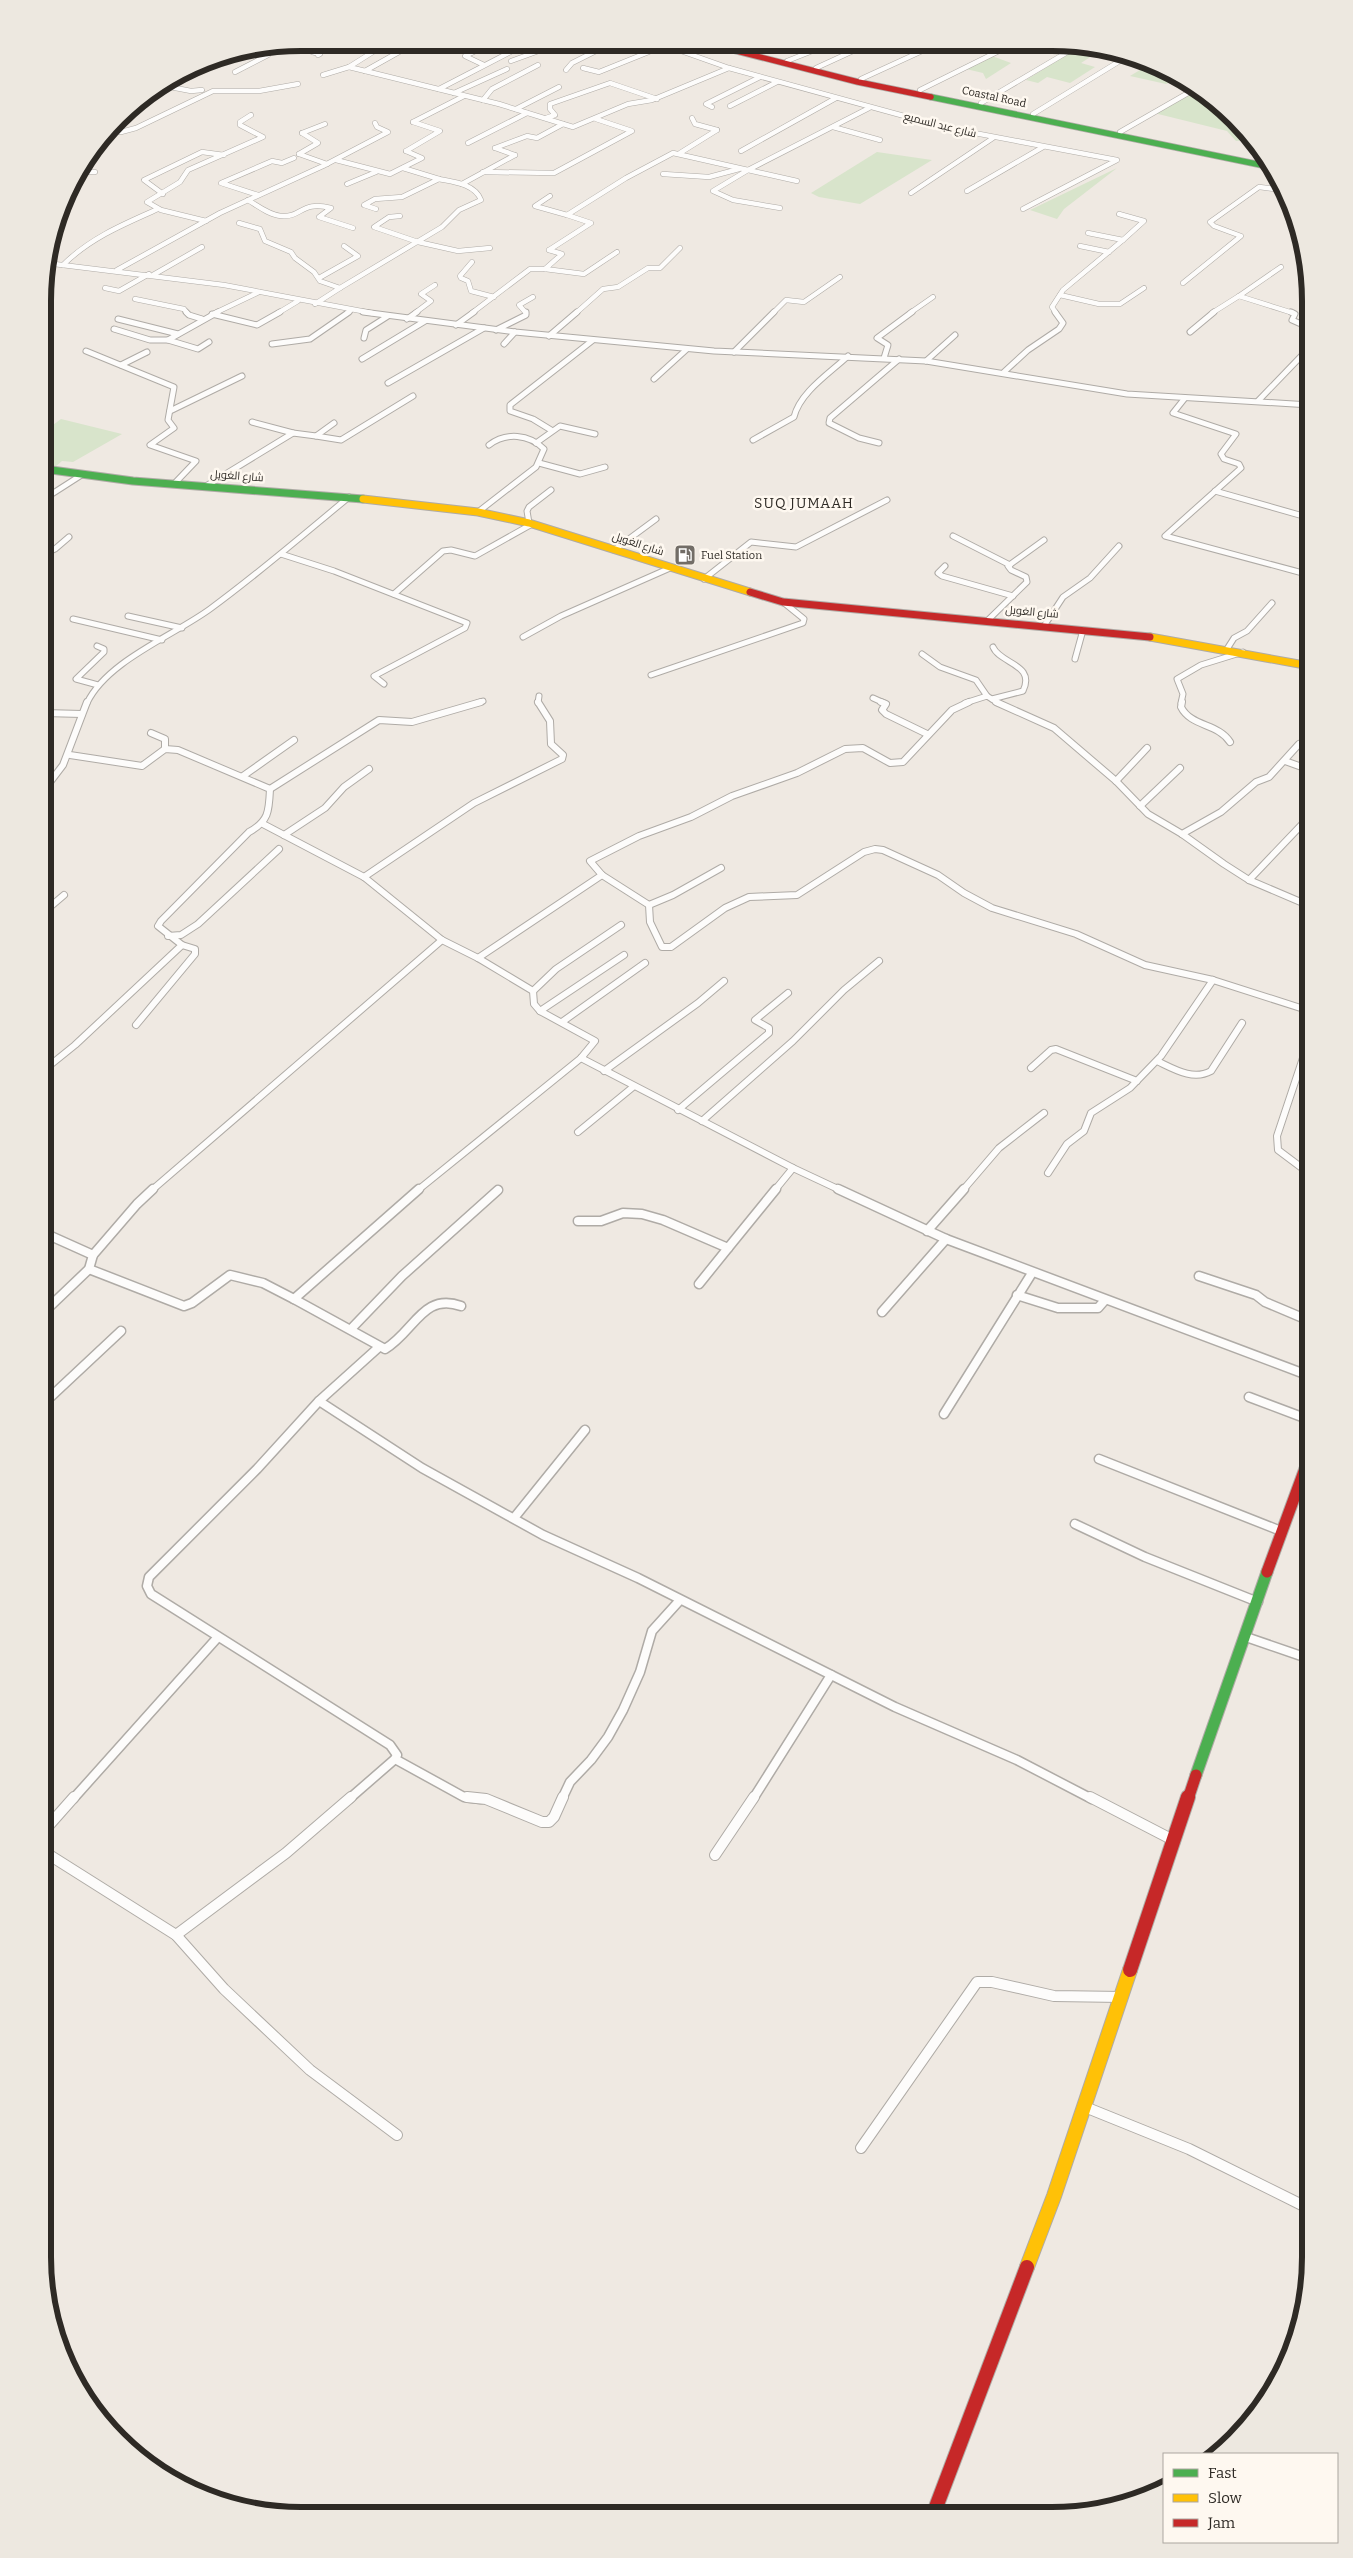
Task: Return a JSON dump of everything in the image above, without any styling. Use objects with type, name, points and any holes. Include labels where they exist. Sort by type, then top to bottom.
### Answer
[{"type":"main road","name":"Coastal Road","points":[[737,51],[858,82],[1262,165]]},
{"type":"main road","name":"Coastal Road","points":[[749,51],[861,79],[1258,160]]},
{"type":"main road","name":"شارع الغويل","points":[[51,470],[174,484],[349,497],[478,512],[531,524],[783,602],[1083,630],[1226,649],[1302,664]]},
{"type":"main road","points":[[936,2507],[1054,2196],[1228,1680],[1246,1637],[1281,1531],[1302,1476]]},
{"type":"street","points":[[314,51],[312,52],[320,54],[318,55]]},
{"type":"street","points":[[323,75],[349,67],[374,51]]},
{"type":"street","points":[[365,70],[400,51]]},
{"type":"street","points":[[475,51],[465,56],[484,65]]},
{"type":"street","points":[[439,89],[512,51]]},
{"type":"street","points":[[512,61],[539,51]]},
{"type":"street","points":[[566,70],[572,63],[596,51]]},
{"type":"street","points":[[584,68],[599,72],[650,51]]},
{"type":"street","name":"شارع عبد السميع","points":[[682,51],[729,68],[869,108],[993,138],[1113,159],[1117,162],[1024,209]]},
{"type":"street","points":[[787,62],[813,51]]},
{"type":"street","points":[[816,68],[853,51]]},
{"type":"street","points":[[861,79],[922,51]]},
{"type":"street","points":[[920,90],[999,51]]},
{"type":"street","points":[[981,103],[1068,52]]},
{"type":"street","points":[[235,72],[268,55],[265,54]]},
{"type":"street","points":[[1033,114],[1120,61]]},
{"type":"street","points":[[483,100],[492,89],[538,65]]},
{"type":"street","points":[[349,67],[483,100],[563,124],[577,126],[628,104],[656,98],[729,68]]},
{"type":"street","points":[[454,93],[507,69]]},
{"type":"street","points":[[712,107],[706,104],[760,77]]},
{"type":"street","points":[[730,106],[777,82]]},
{"type":"street","points":[[546,118],[555,115],[550,109],[550,104],[610,83],[656,98]]},
{"type":"street","points":[[117,132],[121,133],[141,125],[148,120],[213,91],[259,91],[298,84]]},
{"type":"street","points":[[172,87],[191,91],[202,90]]},
{"type":"street","points":[[516,109],[559,87]]},
{"type":"street","points":[[1120,132],[1189,92]]},
{"type":"street","points":[[336,160],[376,172],[390,174],[422,158],[406,150],[440,131],[414,123],[414,121],[464,96]]},
{"type":"street","points":[[741,152],[836,98]]},
{"type":"street","points":[[780,208],[743,202],[714,193],[714,190],[748,170],[869,108]]},
{"type":"street","points":[[468,143],[476,136],[496,129],[527,113]]},
{"type":"street","points":[[206,221],[158,209],[147,202],[180,182],[188,171],[264,136],[240,126],[241,122],[251,115]]},
{"type":"street","points":[[680,153],[717,130],[695,124],[692,118]]},
{"type":"street","points":[[483,172],[554,174],[632,130],[596,119]]},
{"type":"street","points":[[118,270],[206,221],[336,160],[388,132],[377,127],[375,123]]},
{"type":"street","points":[[325,124],[302,133],[318,143],[299,154],[327,164]]},
{"type":"street","points":[[462,184],[516,156],[495,147],[527,136],[538,137],[563,124]]},
{"type":"street","points":[[833,127],[880,140]]},
{"type":"street","points":[[911,193],[993,138]]},
{"type":"street","points":[[967,191],[1042,147]]},
{"type":"street","points":[[163,194],[144,180],[202,152],[224,155]]},
{"type":"street","points":[[567,215],[638,171],[673,152],[797,181]]},
{"type":"street","points":[[258,195],[222,183],[272,161],[282,163],[294,158]]},
{"type":"street","points":[[315,304],[442,227],[459,210],[480,202],[481,196],[462,184],[402,168]]},
{"type":"street","points":[[663,174],[709,177],[741,168]]},
{"type":"street","points":[[87,172],[95,172]]},
{"type":"street","points":[[347,184],[376,172]]},
{"type":"street","points":[[376,209],[364,205],[377,199],[402,197],[440,179]]},
{"type":"street","points":[[1183,283],[1241,236],[1214,226],[1210,222],[1260,187],[1275,189]]},
{"type":"street","points":[[545,269],[562,254],[549,249],[591,223],[535,206],[550,196]]},
{"type":"street","points":[[248,200],[270,212],[283,216],[317,203],[331,208],[318,216],[353,228]]},
{"type":"street","points":[[63,265],[78,250],[109,231],[158,209]]},
{"type":"street","points":[[1004,372],[1028,350],[1059,329],[1062,324],[1052,307],[1060,295],[1144,221],[1119,214]]},
{"type":"street","points":[[400,216],[389,217],[374,227],[418,242],[458,251],[490,248]]},
{"type":"street","points":[[239,222],[260,229],[265,241],[291,252],[320,281],[340,288]]},
{"type":"street","points":[[1088,233],[1123,240]]},
{"type":"street","points":[[319,278],[358,256],[344,246]]},
{"type":"street","points":[[1080,246],[1109,252]]},
{"type":"street","points":[[105,288],[119,291],[202,247]]},
{"type":"street","points":[[548,336],[603,289],[618,287],[648,268],[660,268],[680,248]]},
{"type":"street","points":[[456,325],[530,269],[584,274],[617,252]]},
{"type":"street","points":[[472,262],[460,278],[468,281],[471,291],[494,297]]},
{"type":"street","points":[[54,264],[151,274],[407,319],[548,336],[687,349],[926,361],[1004,372],[1127,394],[1302,404]]},
{"type":"street","points":[[1190,332],[1218,308],[1239,296],[1280,267]]},
{"type":"street","points":[[734,352],[786,300],[804,302],[840,278]]},
{"type":"street","points":[[407,319],[432,301],[421,294],[435,284]]},
{"type":"street","points":[[1060,295],[1100,304],[1120,304],[1144,288]]},
{"type":"street","points":[[168,340],[202,319],[259,292]]},
{"type":"street","points":[[1239,296],[1292,312],[1295,314],[1292,320],[1294,323],[1302,326]]},
{"type":"street","points":[[496,330],[526,315],[526,311],[519,305],[533,297]]},
{"type":"street","points":[[884,358],[888,345],[877,338],[879,335],[933,297]]},
{"type":"street","points":[[135,299],[184,309],[190,315],[202,319]]},
{"type":"street","points":[[212,314],[257,325],[298,301]]},
{"type":"street","points":[[272,344],[310,339],[351,310]]},
{"type":"street","points":[[364,338],[366,330],[388,316]]},
{"type":"street","points":[[118,319],[178,334]]},
{"type":"street","points":[[362,359],[425,321]]},
{"type":"street","points":[[388,383],[484,328]]},
{"type":"street","points":[[114,329],[150,340],[168,340],[198,350],[209,342]]},
{"type":"street","points":[[504,344],[515,332]]},
{"type":"street","points":[[926,361],[955,335]]},
{"type":"street","points":[[551,430],[533,419],[510,412],[510,405],[593,340]]},
{"type":"street","points":[[654,379],[687,349]]},
{"type":"street","points":[[86,351],[174,387],[168,422],[174,428],[150,445],[196,461],[174,484]]},
{"type":"street","points":[[121,365],[147,352]]},
{"type":"street","points":[[1258,401],[1302,354]]},
{"type":"street","points":[[753,440],[794,418],[796,408],[806,395],[848,356]]},
{"type":"street","points":[[879,443],[865,440],[835,427],[829,423],[830,418],[899,359]]},
{"type":"street","points":[[170,411],[242,376]]},
{"type":"street","points":[[252,422],[293,433],[341,440],[413,396]]},
{"type":"street","points":[[1185,398],[1174,413],[1236,434],[1221,457],[1239,464],[1241,468],[1165,536],[1177,541],[1302,572]]},
{"type":"street","points":[[316,436],[334,423]]},
{"type":"street","points":[[536,442],[551,430],[564,426],[595,434]]},
{"type":"street","points":[[206,486],[293,433]]},
{"type":"street","points":[[478,512],[525,477],[539,463],[544,449],[536,442],[506,436],[489,445]]},
{"type":"street","points":[[539,463],[580,474],[605,467]]},
{"type":"street","points":[[51,494],[83,474]]},
{"type":"street","points":[[394,594],[443,551],[451,550],[475,556],[531,524],[527,511],[529,507],[551,490]]},
{"type":"street","points":[[1215,491],[1302,516]]},
{"type":"street","points":[[51,783],[70,755],[82,714],[98,686],[162,640],[210,609],[281,554],[349,497]]},
{"type":"street","points":[[704,579],[751,542],[759,541],[787,548],[796,547],[887,500]]},
{"type":"street","points":[[614,550],[656,519]]},
{"type":"street","points":[[953,536],[1010,565]]},
{"type":"street","points":[[51,551],[69,537]]},
{"type":"street","points":[[1010,565],[1044,540]]},
{"type":"street","points":[[1044,626],[1063,598],[1090,578],[1119,546]]},
{"type":"street","points":[[281,554],[394,594],[463,622],[467,626],[417,655],[374,676],[384,684]]},
{"type":"street","points":[[987,621],[1028,580],[1008,568],[1010,565]]},
{"type":"street","points":[[945,566],[938,573],[942,576],[1013,596]]},
{"type":"street","points":[[522,637],[561,616],[634,586],[670,568]]},
{"type":"street","points":[[651,675],[803,624],[804,619],[783,602]]},
{"type":"street","points":[[1226,649],[1234,638],[1247,631],[1272,603]]},
{"type":"street","points":[[128,616],[182,628]]},
{"type":"street","points":[[73,620],[162,640]]},
{"type":"street","points":[[1076,659],[1083,630]]},
{"type":"street","points":[[97,646],[104,649],[104,652],[76,678],[98,686]]},
{"type":"street","points":[[993,647],[995,652],[1022,671],[1026,683],[1023,691],[962,704],[952,710],[927,734],[903,762],[890,763],[858,747],[845,749],[797,773],[732,796],[691,816],[639,836],[593,857],[591,864],[602,875],[649,905],[654,932],[662,947],[671,947],[725,908],[748,897],[791,897],[797,895],[828,872],[864,852],[875,849],[891,852],[938,875],[964,893],[992,908],[1076,934],[1140,963],[1166,971],[1213,980],[1302,1008]]},
{"type":"street","points":[[1230,742],[1222,732],[1188,717],[1181,706],[1184,692],[1177,679],[1201,665],[1243,652]]},
{"type":"street","points":[[922,654],[940,667],[976,680],[989,697],[1005,707],[1054,728],[1116,781],[1148,814],[1182,834],[1249,880],[1302,903]]},
{"type":"street","points":[[364,877],[474,803],[562,759],[564,754],[552,744],[550,721],[538,704],[538,696]]},
{"type":"street","points":[[873,698],[886,704],[882,710],[886,714],[927,734]]},
{"type":"street","points":[[270,789],[379,720],[412,722],[483,701]]},
{"type":"street","points":[[51,713],[82,714]]},
{"type":"street","points":[[151,733],[165,739],[166,749]]},
{"type":"street","points":[[243,776],[294,740]]},
{"type":"street","points":[[1182,834],[1221,812],[1256,782],[1268,777],[1299,744]]},
{"type":"street","points":[[1116,781],[1146,748]]},
{"type":"street","points":[[70,755],[142,766],[166,749],[185,752],[270,789]]},
{"type":"street","points":[[1285,761],[1302,767]]},
{"type":"street","points":[[1140,806],[1180,768]]},
{"type":"street","points":[[284,835],[325,808],[344,787],[369,769]]},
{"type":"street","points":[[136,1025],[178,977],[195,954],[195,949],[182,945],[168,936],[158,926],[160,921],[250,832],[263,824],[269,808],[270,789]]},
{"type":"street","points":[[263,824],[364,877],[442,940],[478,958],[533,991]]},
{"type":"street","points":[[1249,880],[1302,824]]},
{"type":"street","points":[[168,936],[180,935],[198,924],[279,849]]},
{"type":"street","points":[[649,905],[673,895],[721,868]]},
{"type":"street","points":[[478,958],[602,875]]},
{"type":"street","points":[[51,906],[64,895]]},
{"type":"street","points":[[533,991],[556,969],[621,925]]},
{"type":"street","points":[[51,1305],[89,1269],[93,1255],[137,1204],[442,940]]},
{"type":"street","points":[[51,1064],[75,1045],[182,945]]},
{"type":"street","points":[[540,1011],[624,955]]},
{"type":"street","points":[[702,1121],[793,1041],[844,990],[879,961]]},
{"type":"street","points":[[562,1022],[645,963]]},
{"type":"street","points":[[1048,1173],[1067,1144],[1084,1131],[1091,1112],[1112,1103],[1157,1061],[1175,1039],[1213,980]]},
{"type":"street","points":[[604,1071],[688,1011],[724,981]]},
{"type":"street","points":[[294,1299],[408,1198],[581,1058],[595,1042],[587,1035],[540,1011],[534,1004],[533,991]]},
{"type":"street","points":[[678,1110],[768,1032],[769,1028],[755,1020],[788,993]]},
{"type":"street","points":[[1157,1061],[1194,1075],[1204,1076],[1211,1071],[1242,1023]]},
{"type":"street","points":[[1031,1068],[1051,1050],[1056,1049],[1137,1081]]},
{"type":"street","points":[[581,1058],[633,1087],[793,1168],[927,1231],[1302,1373]]},
{"type":"street","points":[[1302,1061],[1277,1136],[1278,1150],[1302,1169]]},
{"type":"street","points":[[578,1132],[633,1087]]},
{"type":"street","points":[[927,1231],[999,1148],[1044,1113]]},
{"type":"street","points":[[698,1284],[793,1168]]},
{"type":"street","points":[[351,1329],[402,1276],[498,1190]]},
{"type":"street","points":[[578,1221],[601,1220],[622,1213],[642,1214],[728,1248]]},
{"type":"street","points":[[51,1236],[93,1255]]},
{"type":"street","points":[[882,1312],[946,1239]]},
{"type":"street","points":[[89,1269],[146,1290],[179,1306],[192,1303],[230,1275],[268,1285],[385,1349],[393,1345],[434,1302],[445,1300],[461,1306]]},
{"type":"street","points":[[944,1414],[1032,1272]]},
{"type":"street","points":[[1199,1276],[1256,1295],[1265,1302],[1302,1319]]},
{"type":"street","points":[[1017,1295],[1058,1308],[1098,1308],[1105,1300]]},
{"type":"street","points":[[51,1397],[121,1331]]},
{"type":"street","points":[[176,1935],[286,1853],[396,1759],[397,1754],[390,1745],[151,1594],[146,1586],[149,1577],[257,1469],[319,1401],[379,1347]]},
{"type":"street","points":[[1249,1397],[1302,1417]]},
{"type":"street","points":[[319,1401],[422,1468],[514,1518],[895,1707],[1016,1760],[1175,1841]]},
{"type":"street","points":[[514,1518],[585,1430]]},
{"type":"street","points":[[1099,1459],[1281,1531]]},
{"type":"street","points":[[1075,1524],[1145,1557],[1258,1602]]},
{"type":"street","points":[[396,1759],[464,1797],[486,1799],[542,1822],[549,1822],[554,1817],[570,1782],[603,1745],[623,1710],[640,1672],[652,1631],[680,1600]]},
{"type":"street","points":[[51,1823],[218,1637]]},
{"type":"street","points":[[1246,1637],[1302,1656]]},
{"type":"street","points":[[715,1855],[779,1760],[805,1714],[831,1675]]},
{"type":"street","points":[[51,1856],[176,1935],[224,1989],[310,2070],[397,2135]]},
{"type":"street","points":[[860,2148],[977,1982],[988,1982],[1024,1992],[1048,1996],[1122,1997]]},
{"type":"street","points":[[1085,2107],[1190,2149],[1302,2205]]},
{"type":"green space","points":[[1071,52],[1094,55],[1081,63],[1095,67],[1070,83],[1047,77],[1038,83],[1026,80]]},
{"type":"green space","points":[[992,56],[1011,63],[986,79],[983,73],[966,69]]},
{"type":"green space","points":[[1142,68],[1171,82],[1166,84],[1130,76]]},
{"type":"green space","points":[[1191,93],[1217,113],[1243,141],[1236,141],[1227,131],[1154,113]]},
{"type":"green space","points":[[877,152],[932,160],[860,204],[819,197],[811,193]]},
{"type":"green space","points":[[1117,168],[1064,209],[1057,219],[1030,210]]},
{"type":"green space","points":[[61,419],[122,434],[73,462],[62,461],[55,467],[51,467],[51,426]]},
{"type":"traffic: fast","points":[[931,97],[1262,165]]},
{"type":"traffic: fast","points":[[51,470],[133,481],[363,499]]},
{"type":"traffic: fast","points":[[1196,1775],[1267,1572]]},
{"type":"traffic: slow","points":[[363,499],[478,512],[529,523],[750,592]]},
{"type":"traffic: slow","points":[[1150,637],[1302,665]]},
{"type":"traffic: slow","points":[[1027,2267],[1054,2196],[1130,1970]]},
{"type":"traffic: jam","points":[[737,51],[858,82],[931,97]]},
{"type":"traffic: jam","points":[[750,592],[783,602],[1150,637]]},
{"type":"traffic: jam","points":[[1267,1572],[1302,1477]]},
{"type":"traffic: jam","points":[[1130,1970],[1196,1775]]},
{"type":"traffic: jam","points":[[936,2507],[1027,2267]]},
{"type":"place","name":"Fuel Station","points":[[685,555]]},
{"type":"district","name":"SUQ JUMAAH","points":[[804,503]]}]
